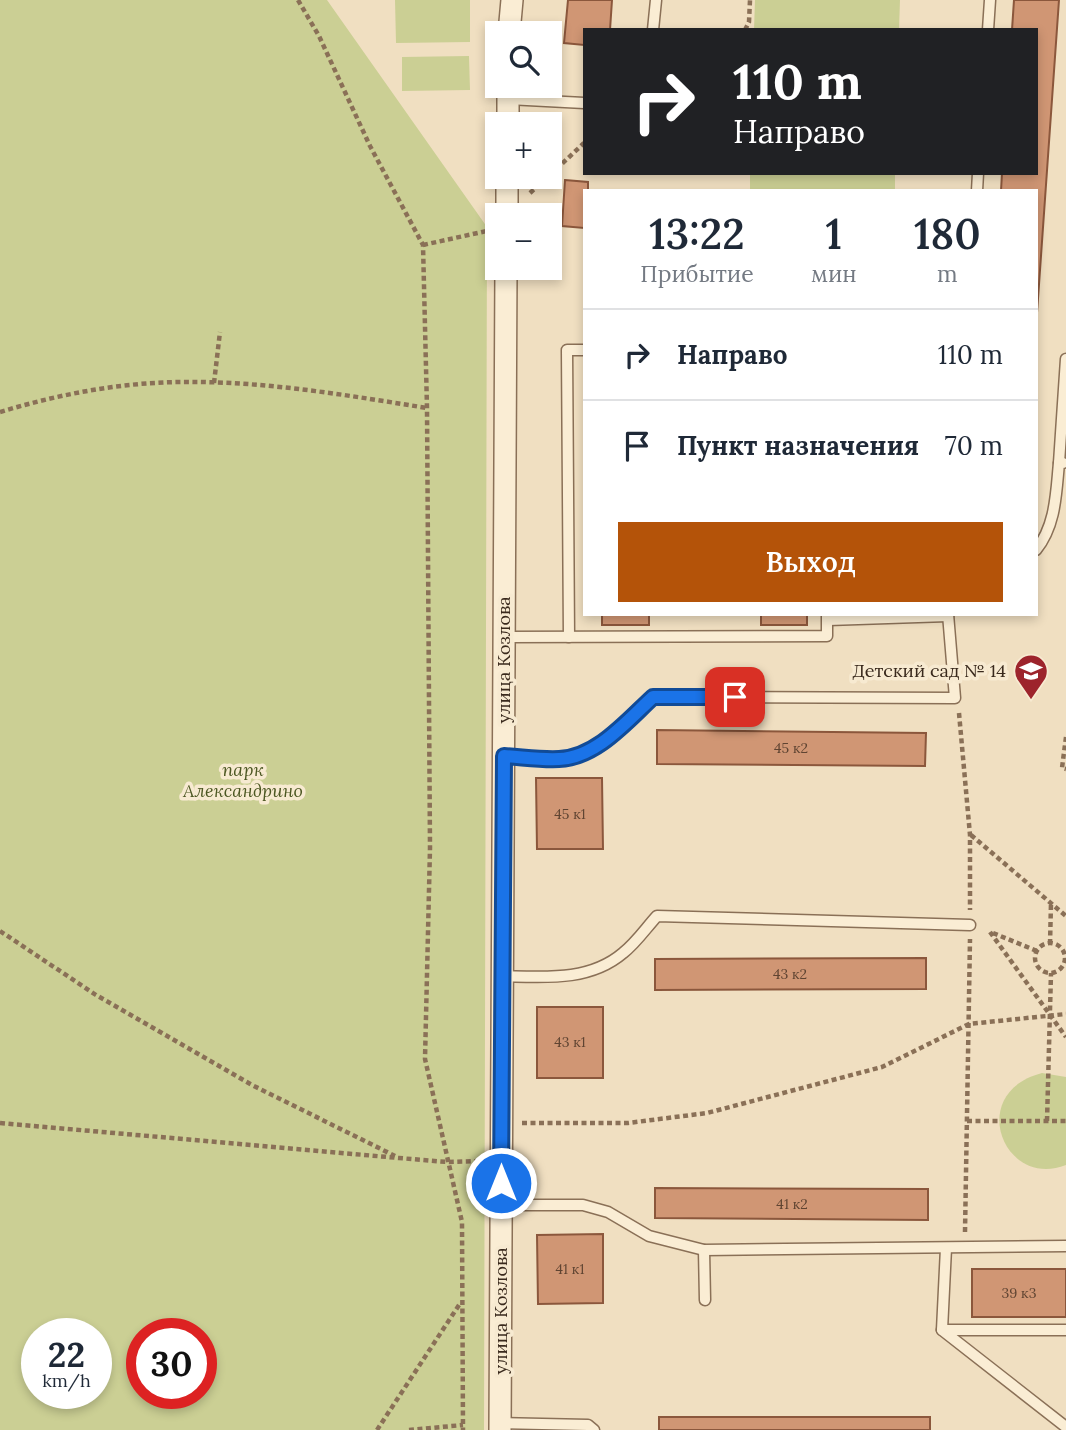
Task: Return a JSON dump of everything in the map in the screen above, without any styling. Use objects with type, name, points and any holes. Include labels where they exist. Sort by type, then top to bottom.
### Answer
[{"type":"street","points":[[510,21],[512,0]]},
{"type":"street","name":"улица Козлова","points":[[500,1427],[506,280]]},
{"type":"lane","points":[[653,28],[656,0]]},
{"type":"lane","points":[[988,28],[990,0]]},
{"type":"lane","points":[[549,98],[583,103]]},
{"type":"lane","points":[[569,637],[567,349],[583,349]]},
{"type":"lane","points":[[1038,547],[1045,538],[1053,516],[1062,463],[1066,359]]},
{"type":"lane","points":[[505,638],[827,636],[827,617],[888,616]]},
{"type":"lane","points":[[504,756],[558,760],[577,757],[603,741],[653,697],[955,698],[948,616]]},
{"type":"lane","points":[[502,976],[567,977],[598,968],[623,954],[657,916],[970,925]]},
{"type":"lane","points":[[501,1205],[583,1206],[608,1212],[649,1236],[704,1250],[1066,1246]]},
{"type":"lane","points":[[943,1330],[946,1248]]},
{"type":"lane","points":[[704,1250],[705,1300]]},
{"type":"lane","points":[[943,1330],[1066,1330]]},
{"type":"lane","points":[[943,1330],[1066,1427]]},
{"type":"lane","points":[[500,1427],[587,1425],[594,1430]]},
{"type":"path","points":[[298,0],[370,146],[423,245],[427,408],[430,848],[425,1059],[462,1222],[463,1427],[409,1430]]},
{"type":"path","points":[[747,28],[750,0]]},
{"type":"path","points":[[562,164],[583,144]]},
{"type":"path","points":[[526,196],[534,189]]},
{"type":"path","points":[[423,245],[485,226]]},
{"type":"path","points":[[214,383],[220,332]]},
{"type":"path","points":[[0,412],[50,397],[120,386],[195,382],[305,390],[427,408]]},
{"type":"path","points":[[955,698],[961,717],[970,835],[964,1247]]},
{"type":"path","points":[[1066,737],[1062,768],[1066,769]]},
{"type":"path","points":[[970,835],[1066,916]]},
{"type":"path","points":[[1050,944],[1051,903]]},
{"type":"path","points":[[0,931],[96,995],[251,1085],[399,1158]]},
{"type":"path","points":[[1037,951],[990,932],[1066,1037]]},
{"type":"path","points":[[1050,944],[1059,947],[1065,955],[1065,961],[1060,969],[1051,973],[1041,970],[1038,966],[1037,951],[1050,944]]},
{"type":"path","points":[[1047,1121],[1051,973]]},
{"type":"path","points":[[521,1123],[628,1123],[707,1113],[882,1067],[969,1024],[1066,1014]]},
{"type":"path","points":[[967,1121],[1066,1121]]},
{"type":"path","points":[[0,1123],[447,1162],[483,1161]]},
{"type":"path","points":[[377,1430],[462,1301]]},
{"type":"green space","name":"парк Александрино","points":[[0,0],[327,0],[485,224],[484,1430],[0,1430]]},
{"type":"green space","points":[[395,0],[470,0],[470,42],[396,43]]},
{"type":"green space","points":[[755,0],[900,0],[899,28],[754,28]]},
{"type":"green space","points":[[469,56],[470,90],[402,91],[402,57]]},
{"type":"green space","points":[[750,175],[895,175],[895,189],[750,189]]},
{"type":"green space","points":[[1042,1073],[1066,1077],[1066,1165],[1044,1169],[1025,1164],[1011,1152],[1002,1136],[999,1117],[1005,1099],[1018,1084]]},
{"type":"building","points":[[568,0],[612,0],[610,28],[583,28],[583,45],[564,43]]},
{"type":"building","points":[[1014,0],[1059,0],[1038,299],[1038,189],[1001,189],[1002,175],[1038,175],[1038,28],[1012,28]]},
{"type":"building","points":[[565,180],[588,182],[588,189],[583,189],[583,228],[562,226]]},
{"type":"building","points":[[602,616],[649,616],[649,625],[602,625]]},
{"type":"building","points":[[761,616],[807,616],[807,625],[761,625]]},
{"type":"building","points":[[657,730],[926,733],[925,766],[657,764]]},
{"type":"building","points":[[536,778],[602,778],[603,849],[537,849]]},
{"type":"building","points":[[926,958],[926,989],[655,990],[655,959]]},
{"type":"building","points":[[537,1007],[603,1007],[603,1078],[537,1078]]},
{"type":"building","points":[[655,1188],[928,1189],[928,1220],[655,1218]]},
{"type":"building","points":[[603,1234],[603,1303],[538,1304],[537,1235]]},
{"type":"building","points":[[972,1269],[1066,1269],[1066,1317],[972,1317]]},
{"type":"building","points":[[659,1417],[930,1417],[930,1430],[659,1430]]},
{"type":"place","name":"Детский сад № 14","points":[[1031,701]]},
{"type":"route","points":[[501,1183],[504,756],[558,760],[577,757],[594,748],[653,697],[735,697]]}]
